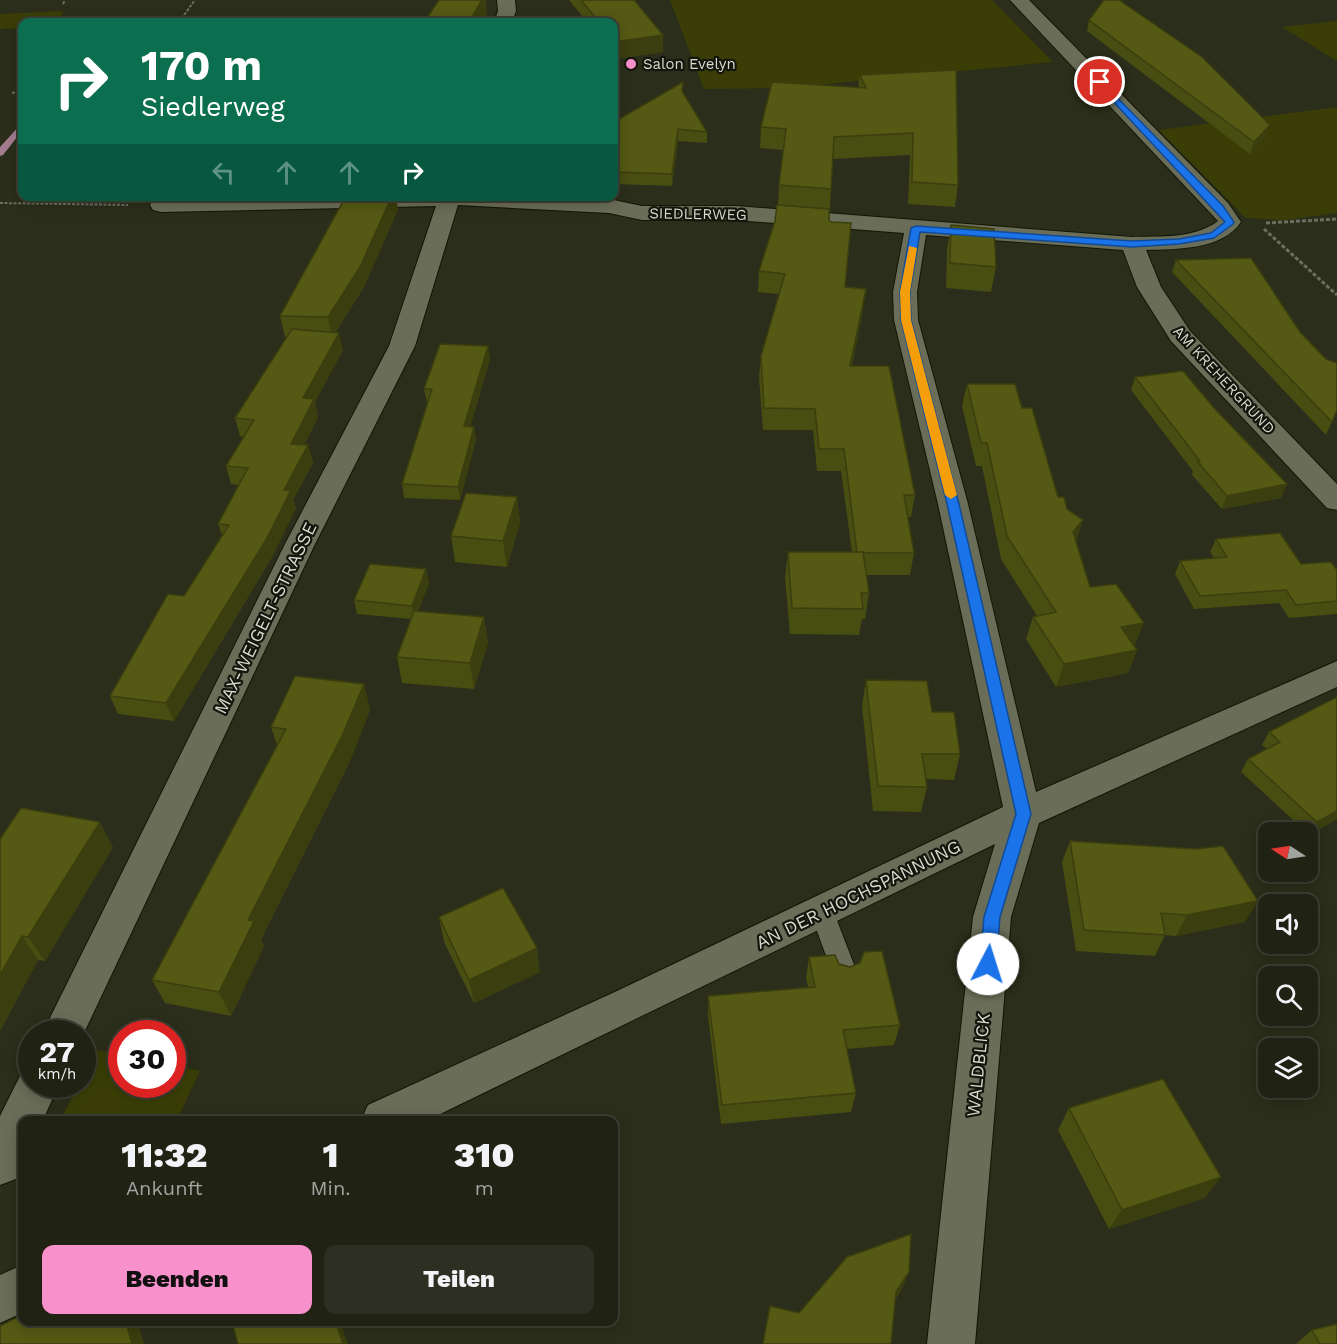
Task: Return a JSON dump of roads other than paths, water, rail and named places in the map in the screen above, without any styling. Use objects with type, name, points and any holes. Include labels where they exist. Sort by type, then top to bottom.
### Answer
[{"type":"street","points":[[504,18],[507,11],[506,0]]},
{"type":"street","name":"SIEDLERWEG","points":[[520,201],[609,206],[642,213],[736,213],[1132,244],[1179,242],[1214,236],[1230,222],[1220,208],[1019,0]]},
{"type":"street","name":"SIEDLERWEG","points":[[161,205],[416,201]]},
{"type":"street","name":"MAX-WEIGELT-STRASSE","points":[[70,1020],[300,544],[402,346],[448,201]]},
{"type":"street","name":"WALDBLICK","points":[[916,228],[905,292],[906,320],[953,504],[1023,814],[992,917],[951,1344]]},
{"type":"street","name":"AM KREHERGRUND","points":[[1132,244],[1149,287],[1180,336],[1337,501]]},
{"type":"street","name":"AN DER HOCHSPANNUNG","points":[[391,1116],[1023,814],[1337,673]]},
{"type":"street","points":[[23,1116],[31,1098]]},
{"type":"street","points":[[0,1163],[18,1126]]},
{"type":"street","points":[[0,1299],[18,1291]]},
{"type":"lane","points":[[822,912],[845,975]]},
{"type":"waterway","points":[[0,153],[18,131]]},
{"type":"place","name":"Salon Evelyn","points":[[631,64]]}]
